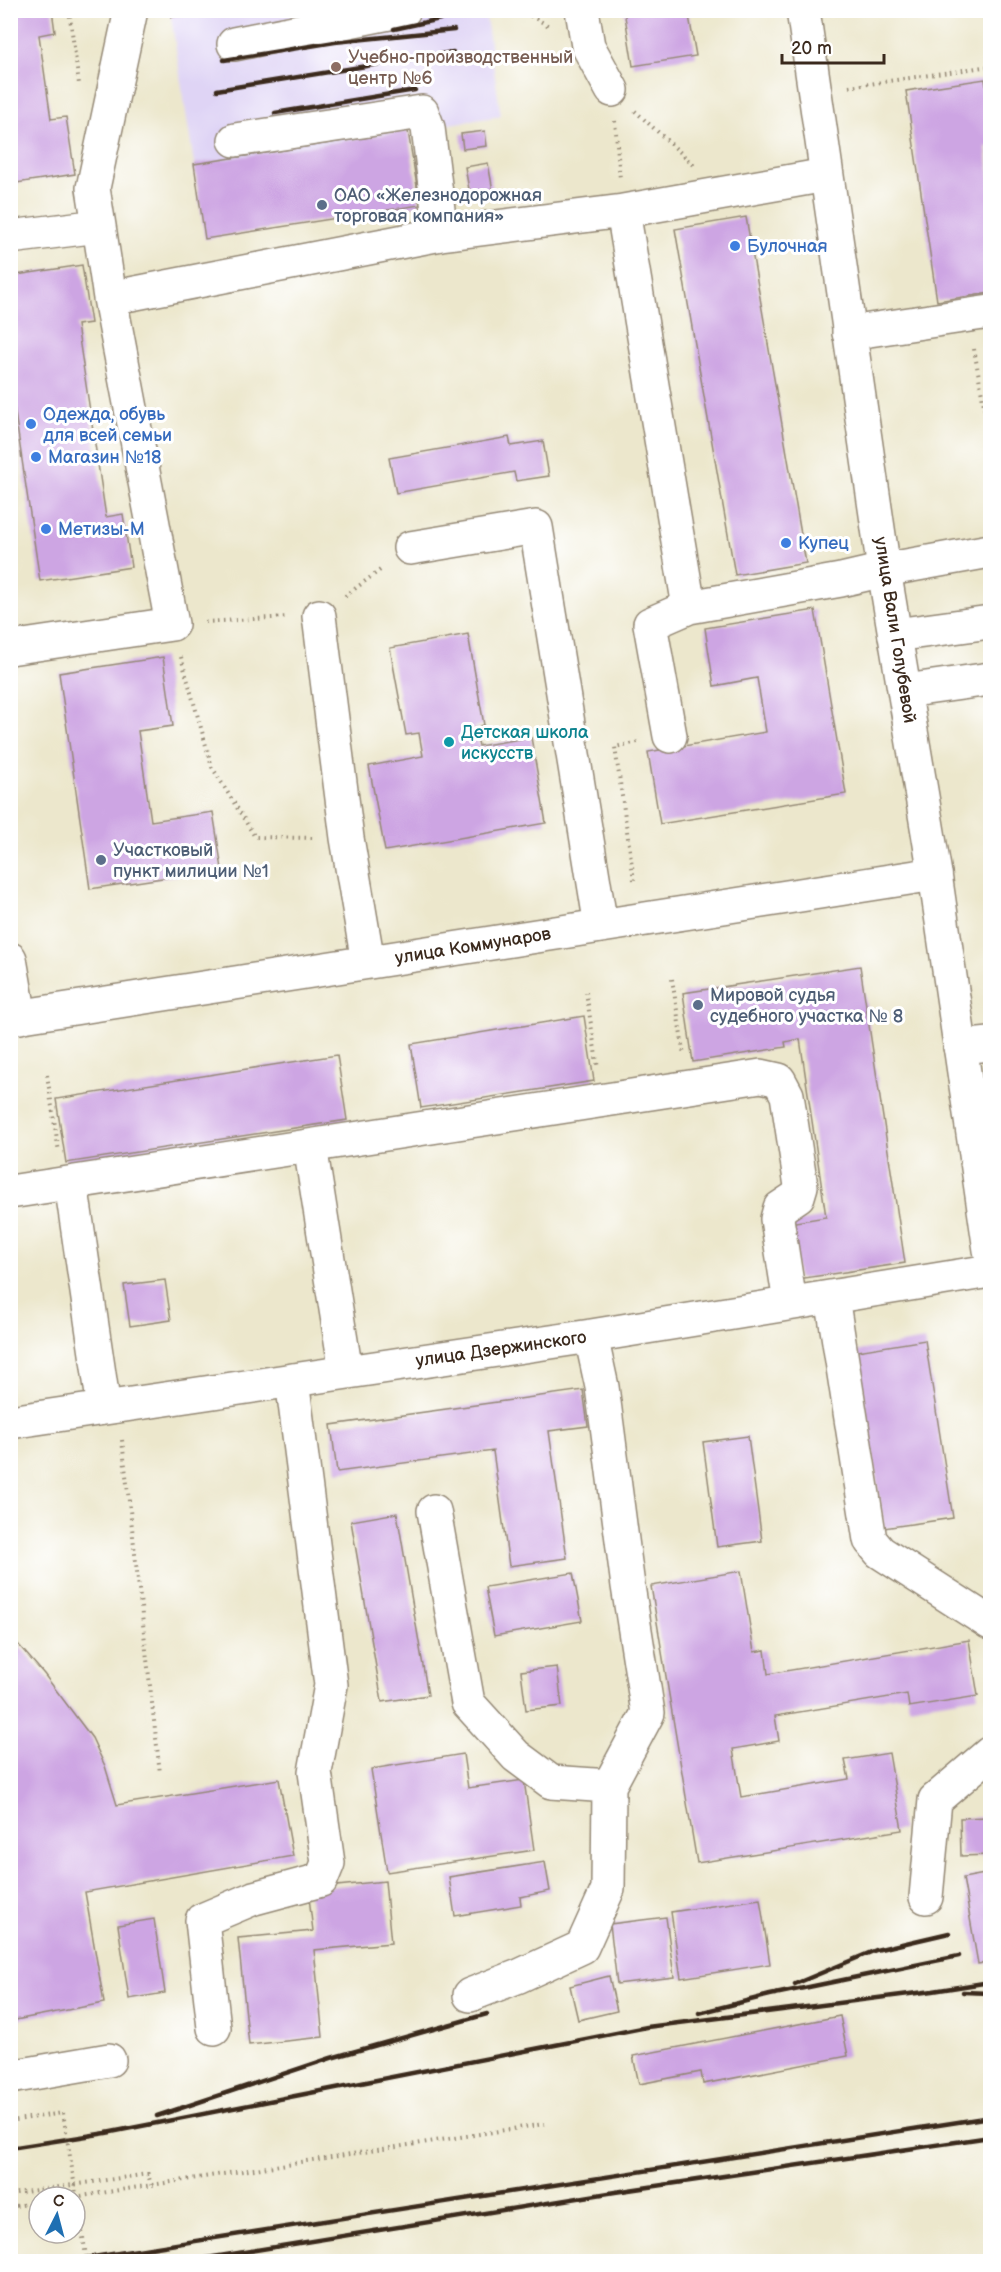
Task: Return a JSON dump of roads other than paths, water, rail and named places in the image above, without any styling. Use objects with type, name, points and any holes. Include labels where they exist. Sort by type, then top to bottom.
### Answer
[{"type":"street","points":[[10,648],[172,624],[110,298],[93,188],[131,10]]},
{"type":"street","points":[[234,44],[404,10]]},
{"type":"street","points":[[582,10],[588,46],[612,90]]},
{"type":"street","name":"улица Вали Голубевой","points":[[803,10],[884,570],[935,874],[975,1046],[990,1250]]},
{"type":"street","points":[[235,140],[422,111],[428,128],[441,234]]},
{"type":"street","points":[[110,298],[441,234],[623,211],[826,175]]},
{"type":"street","points":[[623,211],[689,607]]},
{"type":"street","points":[[10,237],[99,226]]},
{"type":"street","points":[[849,333],[979,314]]},
{"type":"street","points":[[410,548],[536,527],[601,926]]},
{"type":"street","points":[[670,736],[650,624],[689,607],[990,551]]},
{"type":"street","points":[[319,616],[347,838],[369,963]]},
{"type":"street","points":[[895,634],[990,622]]},
{"type":"street","points":[[905,692],[990,680]]},
{"type":"street","name":"улица Коммунаров","points":[[15,1017],[935,874]]},
{"type":"street","points":[[10,959],[15,1017]]},
{"type":"street","points":[[10,1192],[761,1076],[779,1080],[787,1095],[801,1186],[798,1196],[780,1208],[777,1219],[790,1303]]},
{"type":"street","points":[[310,1146],[346,1372]]},
{"type":"street","points":[[67,1184],[113,1421]]},
{"type":"street","name":"улица Дзержинского","points":[[10,1422],[113,1421],[292,1380],[990,1271]]},
{"type":"street","points":[[832,1297],[870,1540],[880,1552],[990,1623]]},
{"type":"street","points":[[470,1995],[519,1976],[582,1947],[608,1889],[609,1786],[648,1713],[628,1586],[602,1387],[591,1335]]},
{"type":"street","points":[[214,2028],[202,1920],[254,1898],[321,1880],[328,1863],[315,1772],[331,1685],[292,1380]]},
{"type":"street","points":[[434,1511],[468,1703],[516,1756],[551,1782],[609,1786]]},
{"type":"street","points":[[926,1897],[935,1800],[990,1753]]},
{"type":"street","points":[[10,2077],[109,2060]]},
{"type":"railway","points":[[394,29],[440,19]]},
{"type":"railway","points":[[224,60],[335,42],[454,30]]},
{"type":"railway","points":[[217,90],[453,52]]},
{"type":"railway","points":[[275,113],[415,90]]},
{"type":"railway","points":[[795,1984],[876,1950],[949,1933]]},
{"type":"railway","points":[[699,2013],[770,1995],[959,1956]]},
{"type":"railway","points":[[10,2148],[106,2133],[647,2027],[990,1982]]},
{"type":"railway","points":[[963,1992],[990,1993]]},
{"type":"railway","points":[[157,2116],[331,2058],[487,2014]]},
{"type":"railway","points":[[61,2262],[990,2117]]},
{"type":"railway","points":[[182,2262],[615,2192],[990,2137]]},
{"type":"railway","points":[[963,2262],[990,2256]]},
{"type":"place","name":"Учебно-производственный центр №6","points":[[336,67]]},
{"type":"place","name":"ОАО «Железнодорожная торговая компания»","points":[[322,205]]},
{"type":"place","name":"Булочная","points":[[735,246]]},
{"type":"place","name":"Одежда, обувь для всей семьи","points":[[31,424]]},
{"type":"place","name":"Магазин №18","points":[[36,457]]},
{"type":"place","name":"Метизы-М","points":[[46,529]]},
{"type":"place","name":"Купец","points":[[786,543]]},
{"type":"place","name":"Детская школа искусств","points":[[449,742]]},
{"type":"place","name":"Участковый пункт милиции №1","points":[[101,860]]},
{"type":"place","name":"Мировой судья судебного участка № 8","points":[[698,1005]]}]
